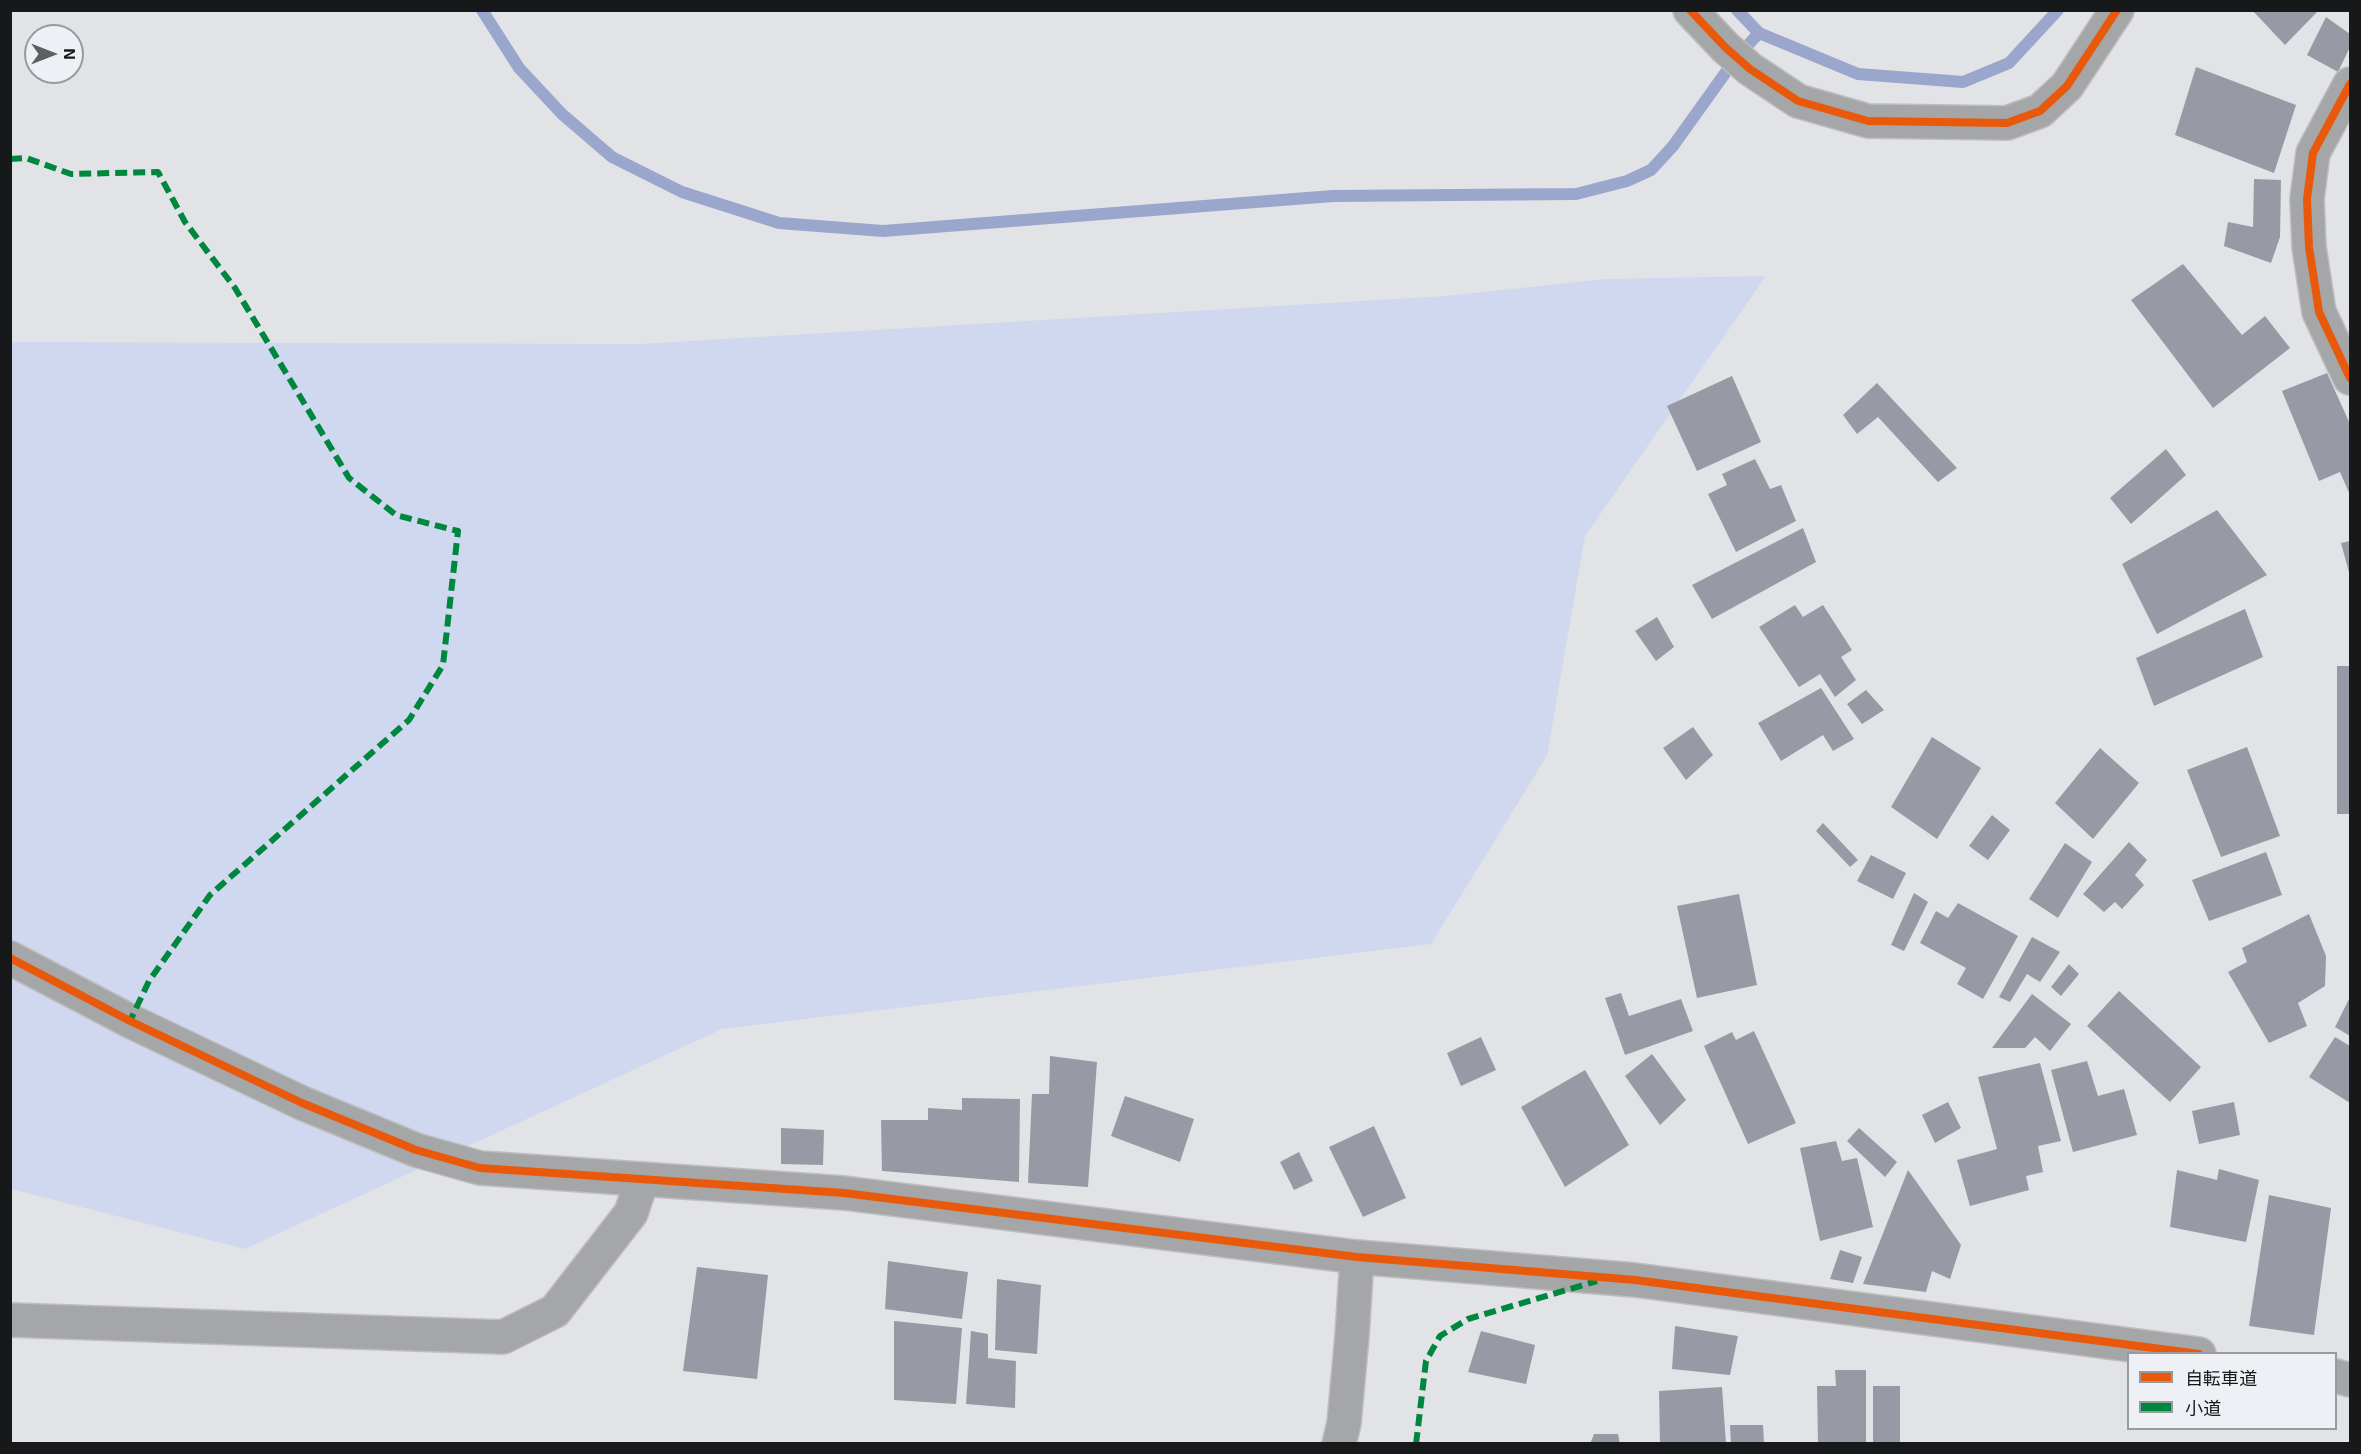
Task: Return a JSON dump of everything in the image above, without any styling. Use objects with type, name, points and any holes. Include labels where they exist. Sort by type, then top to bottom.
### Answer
[{"type":"street","points":[[1690,10],[1726,48],[1750,69],[1798,101],[1833,113],[1868,121],[2007,123],[2040,111],[2067,86],[2117,10]]},
{"type":"street","points":[[2350,84],[2313,153],[2307,199],[2309,247],[2319,312],[2350,378]]},
{"type":"street","points":[[10,958],[130,1021],[291,1098],[416,1150],[480,1168],[855,1194],[1357,1257],[1618,1278],[2191,1352]]},
{"type":"street","points":[[10,1320],[503,1337],[555,1311],[631,1213],[642,1180]]},
{"type":"street","points":[[1339,1443],[1346,1401],[1357,1257]]},
{"type":"shaded area","points":[[1766,276],[1585,536],[1547,756],[1431,944],[722,1029],[245,1249],[11,1189],[10,342],[640,344],[1445,296],[1606,279]]},
{"type":"building","points":[[2252,10],[2319,10],[2285,45]]},
{"type":"building","points":[[2326,17],[2350,34],[2350,47],[2338,72],[2307,55]]},
{"type":"building","points":[[2196,67],[2296,105],[2274,173],[2175,135]]},
{"type":"building","points":[[2254,179],[2281,180],[2280,237],[2271,263],[2224,246],[2228,222],[2253,227]]},
{"type":"building","points":[[2183,264],[2242,335],[2265,316],[2290,348],[2213,408],[2131,300]]},
{"type":"building","points":[[2327,373],[2350,424],[2350,495],[2340,472],[2319,481],[2282,391]]},
{"type":"building","points":[[1732,376],[1761,442],[1697,471],[1667,406]]},
{"type":"building","points":[[1877,383],[1957,468],[1938,482],[1878,417],[1857,434],[1843,415]]},
{"type":"building","points":[[2166,449],[2186,475],[2131,524],[2110,498]]},
{"type":"building","points":[[1755,459],[1770,489],[1781,485],[1796,521],[1736,552],[1708,494],[1727,485],[1722,474]]},
{"type":"building","points":[[2217,510],[2267,575],[2157,634],[2122,564]]},
{"type":"building","points":[[1803,528],[1816,562],[1712,619],[1692,585]]},
{"type":"building","points":[[2350,541],[2350,576],[2341,543]]},
{"type":"building","points":[[1795,605],[1803,617],[1823,605],[1852,650],[1841,657],[1856,680],[1835,697],[1820,674],[1799,687],[1759,627]]},
{"type":"building","points":[[2245,609],[2263,657],[2154,706],[2136,658]]},
{"type":"building","points":[[1657,617],[1674,647],[1656,661],[1635,631]]},
{"type":"building","points":[[2337,666],[2350,666],[2350,814],[2337,814]]},
{"type":"building","points":[[1821,688],[1854,739],[1833,751],[1823,735],[1781,761],[1758,723]]},
{"type":"building","points":[[1866,690],[1884,710],[1862,724],[1847,704]]},
{"type":"building","points":[[1693,727],[1713,755],[1686,780],[1663,748]]},
{"type":"building","points":[[1932,737],[1981,768],[1937,839],[1891,807]]},
{"type":"building","points":[[2247,747],[2280,836],[2221,857],[2187,770]]},
{"type":"building","points":[[2100,748],[2139,783],[2093,839],[2055,803]]},
{"type":"building","points":[[1992,815],[2010,830],[1988,860],[1969,846]]},
{"type":"building","points":[[1823,823],[1858,860],[1850,867],[1816,831]]},
{"type":"building","points":[[2129,842],[2147,860],[2135,875],[2144,885],[2122,909],[2115,902],[2104,912],[2083,894]]},
{"type":"building","points":[[2065,843],[2092,862],[2058,918],[2029,899]]},
{"type":"building","points":[[2266,852],[2282,895],[2209,921],[2192,880]]},
{"type":"building","points":[[1871,855],[1906,873],[1893,899],[1857,881]]},
{"type":"building","points":[[1914,893],[1928,902],[1904,951],[1891,945]]},
{"type":"building","points":[[1739,894],[1757,985],[1697,998],[1677,906]]},
{"type":"building","points":[[1958,903],[2018,936],[1983,999],[1957,984],[1966,968],[1920,943],[1936,911],[1948,918]]},
{"type":"building","points":[[2309,914],[2326,956],[2325,986],[2298,1003],[2307,1026],[2269,1043],[2228,972],[2247,962],[2242,948]]},
{"type":"building","points":[[2032,937],[2060,952],[2040,982],[2027,974],[2010,1002],[1999,997]]},
{"type":"building","points":[[2069,964],[2079,974],[2061,996],[2051,987]]},
{"type":"building","points":[[2119,991],[2201,1067],[2170,1102],[2087,1026]]},
{"type":"building","points":[[1621,993],[1629,1016],[1681,999],[1693,1031],[1625,1055],[1605,998]]},
{"type":"building","points":[[2032,994],[2071,1024],[2050,1051],[2035,1037],[2025,1048],[1992,1048]]},
{"type":"building","points":[[2350,997],[2350,1036],[2335,1027]]},
{"type":"building","points":[[1754,1031],[1796,1123],[1748,1144],[1704,1046],[1732,1032],[1736,1040]]},
{"type":"building","points":[[1481,1037],[1496,1070],[1461,1086],[1447,1053]]},
{"type":"building","points":[[2335,1037],[2350,1046],[2350,1103],[2309,1077]]},
{"type":"building","points":[[1652,1054],[1686,1100],[1660,1125],[1625,1076]]},
{"type":"building","points":[[1050,1056],[1097,1062],[1088,1187],[1028,1183],[1032,1094],[1049,1094]]},
{"type":"building","points":[[2087,1061],[2098,1096],[2124,1089],[2137,1135],[2073,1152],[2051,1070]]},
{"type":"building","points":[[2040,1063],[2061,1141],[2038,1146],[2043,1172],[2026,1176],[2029,1190],[1970,1206],[1957,1160],[1997,1149],[1978,1077]]},
{"type":"building","points":[[1585,1070],[1629,1145],[1565,1187],[1521,1107]]},
{"type":"building","points":[[1125,1096],[1194,1119],[1180,1162],[1111,1136]]},
{"type":"building","points":[[962,1098],[1020,1099],[1019,1182],[882,1171],[881,1120],[928,1120],[928,1108],[962,1110]]},
{"type":"building","points":[[1948,1102],[1961,1128],[1935,1143],[1922,1115]]},
{"type":"building","points":[[2234,1102],[2240,1135],[2199,1144],[2192,1111]]},
{"type":"building","points":[[1374,1126],[1406,1198],[1363,1217],[1329,1147]]},
{"type":"building","points":[[781,1128],[824,1130],[823,1165],[781,1164]]},
{"type":"building","points":[[1859,1128],[1897,1162],[1885,1177],[1847,1141]]},
{"type":"building","points":[[1836,1141],[1842,1161],[1857,1158],[1873,1227],[1820,1241],[1800,1148]]},
{"type":"building","points":[[1299,1152],[1313,1181],[1294,1190],[1280,1162]]},
{"type":"building","points":[[2219,1169],[2259,1180],[2246,1242],[2170,1227],[2177,1170],[2217,1180]]},
{"type":"building","points":[[1908,1170],[1961,1245],[1950,1279],[1932,1271],[1926,1292],[1863,1284]]},
{"type":"building","points":[[2269,1195],[2331,1208],[2314,1335],[2249,1326]]},
{"type":"building","points":[[1840,1250],[1862,1257],[1853,1283],[1830,1279]]},
{"type":"building","points":[[888,1261],[968,1272],[962,1319],[885,1309]]},
{"type":"building","points":[[697,1267],[768,1275],[757,1379],[683,1371]]},
{"type":"building","points":[[997,1279],[1041,1285],[1037,1354],[995,1350]]},
{"type":"building","points":[[894,1321],[962,1328],[956,1404],[894,1400]]},
{"type":"building","points":[[1675,1326],[1738,1336],[1730,1375],[1672,1369]]},
{"type":"building","points":[[971,1331],[988,1334],[988,1358],[1016,1361],[1015,1408],[966,1404]]},
{"type":"building","points":[[1481,1331],[1535,1345],[1526,1384],[1468,1372]]},
{"type":"building","points":[[1835,1370],[1866,1370],[1866,1444],[1818,1444],[1817,1386],[1836,1386]]},
{"type":"building","points":[[1873,1386],[1900,1386],[1900,1444],[1873,1444]]},
{"type":"building","points":[[1722,1387],[1726,1444],[1660,1444],[1659,1391]]},
{"type":"building","points":[[1730,1425],[1763,1425],[1764,1444],[1731,1444]]},
{"type":"building","points":[[1594,1434],[1618,1434],[1620,1444],[1590,1444]]},
{"type":"waterway","points":[[482,10],[519,68],[562,114],[612,157],[682,192],[779,223],[883,231],[1333,196],[1576,194],[1627,181],[1651,170],[1673,146],[1736,58],[1759,33]]},
{"type":"waterway","points":[[1737,10],[1759,33],[1858,74],[1963,82],[2009,63],[2058,10]]},
{"type":"marked path","points":[[10,159],[26,158],[71,174],[158,172],[185,222],[235,288],[349,478],[396,515],[458,531],[443,665],[409,720],[210,895],[149,981],[130,1021]]},
{"type":"marked path","points":[[1416,1444],[1426,1361],[1440,1336],[1468,1319],[1597,1281]]},
{"type":"cycle path","points":[[1690,10],[1726,48],[1750,69],[1798,101],[1868,121],[2007,123],[2040,111],[2067,86],[2117,10]]},
{"type":"cycle path","points":[[2350,84],[2313,153],[2307,199],[2309,247],[2319,312],[2350,378]]},
{"type":"cycle path","points":[[10,958],[130,1021],[302,1103],[416,1150],[480,1168],[844,1193],[1357,1257],[1635,1280],[2184,1352]]}]
